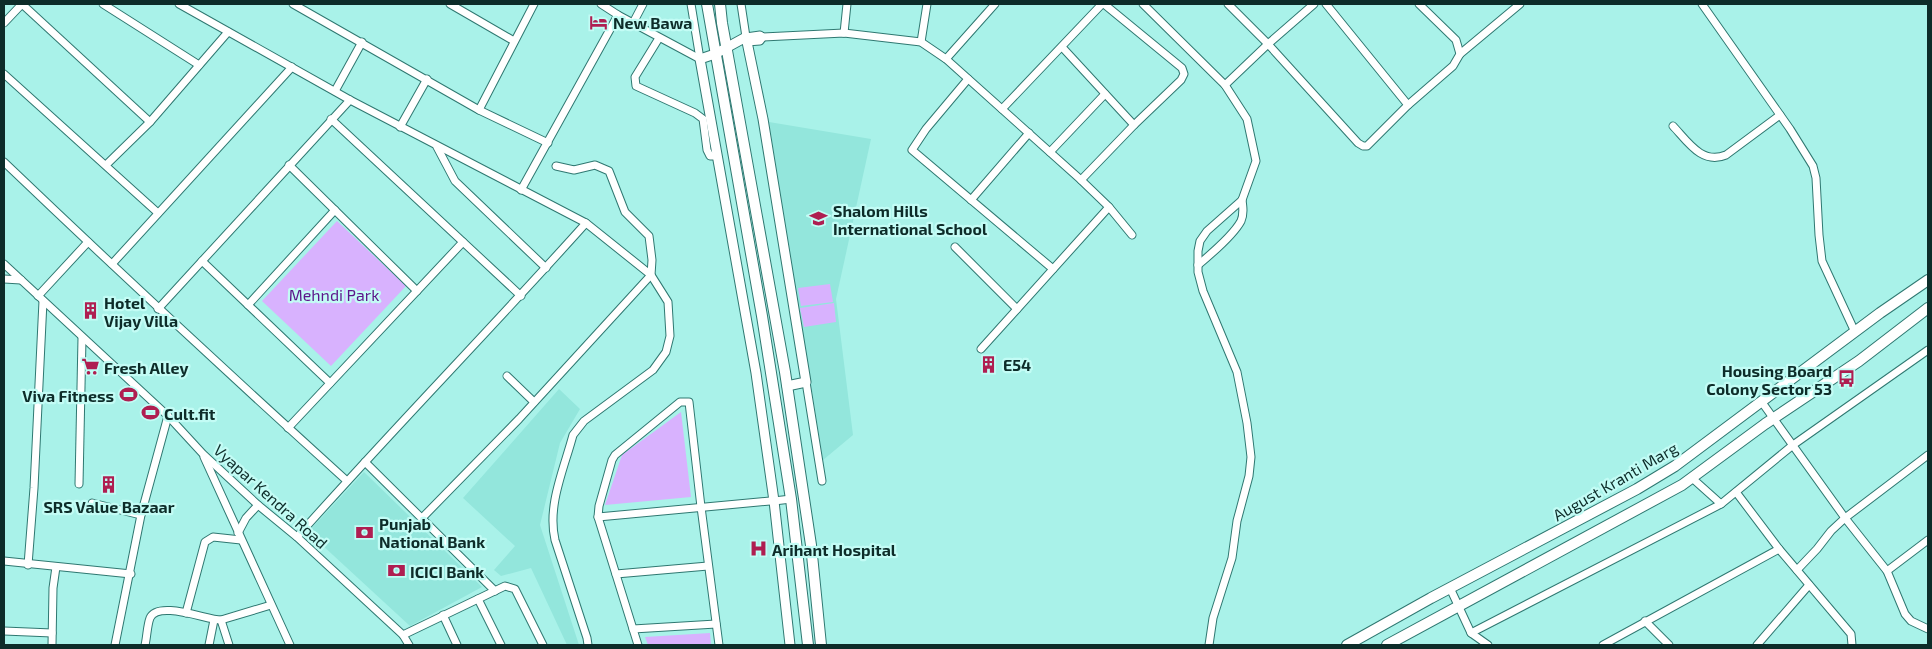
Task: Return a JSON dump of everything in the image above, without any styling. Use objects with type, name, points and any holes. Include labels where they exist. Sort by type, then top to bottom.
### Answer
[{"type":"main road","points":[[707,4],[762,316],[791,499],[808,645]]},
{"type":"main road","points":[[720,4],[787,386],[811,544],[821,645]]},
{"type":"main road","name":"August Kranti Marg","points":[[1347,645],[1637,489],[1675,466],[1928,280]]},
{"type":"main road","name":"August Kranti Marg","points":[[1387,645],[1692,478],[1774,418],[1858,361],[1928,308]]},
{"type":"street","points":[[4,23],[22,4],[150,122]]},
{"type":"street","points":[[103,4],[199,66]]},
{"type":"street","points":[[179,4],[400,127],[586,223],[651,274],[668,302],[670,336],[666,352],[653,370],[584,421],[573,435],[552,512],[555,540],[588,645]]},
{"type":"street","points":[[293,4],[427,79],[478,110],[548,143]]},
{"type":"street","points":[[450,4],[514,41]]},
{"type":"street","points":[[478,110],[534,4]]},
{"type":"street","points":[[601,4],[659,38],[700,59],[746,40],[760,41],[763,37],[844,33],[921,42],[946,59],[1081,180],[1109,207],[1132,236]]},
{"type":"street","points":[[633,23],[643,4]]},
{"type":"street","points":[[691,4],[756,373],[790,645]]},
{"type":"street","points":[[741,4],[746,40],[763,119],[822,480]]},
{"type":"street","points":[[844,33],[847,4]]},
{"type":"street","points":[[921,42],[927,4]]},
{"type":"street","points":[[946,59],[995,4]]},
{"type":"street","points":[[1002,109],[1103,4],[1182,68],[1184,74],[1181,80],[1081,180]]},
{"type":"street","points":[[1143,4],[1225,85],[1246,119],[1256,161],[1242,200],[1243,212],[1241,221],[1215,252],[1198,265]]},
{"type":"street","points":[[1228,4],[1268,44],[1358,143],[1363,146],[1367,146],[1408,105],[1453,66],[1460,54],[1520,4]]},
{"type":"street","points":[[1225,85],[1314,4]]},
{"type":"street","points":[[1326,4],[1408,105]]},
{"type":"street","points":[[1420,4],[1456,40],[1460,54]]},
{"type":"street","points":[[1702,4],[1780,115],[1813,166],[1816,178],[1822,261],[1855,332]]},
{"type":"street","points":[[521,190],[618,15]]},
{"type":"street","points":[[106,165],[150,122],[228,32]]},
{"type":"street","points":[[659,38],[636,77],[636,86],[695,113],[703,119],[707,150],[710,156],[717,156]]},
{"type":"street","points":[[335,91],[362,42]]},
{"type":"street","points":[[1062,47],[1134,125]]},
{"type":"street","points":[[112,264],[292,66]]},
{"type":"street","points":[[4,74],[158,213]]},
{"type":"street","points":[[968,78],[926,129],[912,150],[1053,269]]},
{"type":"street","points":[[400,127],[427,79]]},
{"type":"street","points":[[1050,152],[1105,94]]},
{"type":"street","points":[[158,309],[350,100]]},
{"type":"street","points":[[1673,126],[1704,156],[1719,158],[1726,155],[1780,115]]},
{"type":"street","points":[[331,119],[521,296]]},
{"type":"street","points":[[971,200],[1029,133]]},
{"type":"street","points":[[437,146],[455,181],[546,268]]},
{"type":"street","points":[[4,162],[158,309],[347,481]]},
{"type":"street","points":[[422,518],[534,402],[651,274],[652,260],[649,236],[625,212],[608,171],[595,164],[574,170],[556,166]]},
{"type":"street","points":[[289,165],[417,291]]},
{"type":"street","points":[[1209,645],[1213,618],[1232,558],[1236,521],[1251,457],[1238,372],[1203,291],[1198,265],[1200,241],[1208,231],[1242,200]]},
{"type":"street","points":[[981,349],[1109,207]]},
{"type":"street","points":[[248,305],[335,210]]},
{"type":"street","points":[[297,537],[347,481],[521,296],[586,223]]},
{"type":"street","points":[[28,565],[34,488],[40,298],[88,242]]},
{"type":"street","points":[[288,428],[463,242]]},
{"type":"street","points":[[955,246],[1017,309]]},
{"type":"street","points":[[202,260],[330,383]]},
{"type":"street","name":"Vyapar Kendra Road","points":[[4,264],[168,416],[203,454],[258,505],[297,537],[403,635],[408,645]]},
{"type":"street","points":[[4,279],[21,280]]},
{"type":"street","points":[[79,484],[82,338]]},
{"type":"street","points":[[1471,633],[1721,504],[1793,445],[1928,350]]},
{"type":"street","points":[[507,376],[534,402]]},
{"type":"street","points":[[787,386],[806,382]]},
{"type":"street","points":[[638,645],[598,517],[599,506],[612,460],[616,455],[680,402],[685,400],[689,402],[700,507],[719,645]]},
{"type":"street","points":[[1761,402],[1845,518],[1887,571],[1905,614],[1912,621],[1928,629]]},
{"type":"street","points":[[115,645],[131,574],[141,515],[168,416]]},
{"type":"street","points":[[203,454],[290,645]]},
{"type":"street","points":[[1797,570],[1845,518],[1928,455]]},
{"type":"street","points":[[365,462],[496,591]]},
{"type":"street","points":[[1692,478],[1721,504]]},
{"type":"street","points":[[1736,492],[1779,549],[1851,634],[1852,645]]},
{"type":"street","points":[[598,517],[791,499]]},
{"type":"street","points":[[92,503],[141,515]]},
{"type":"street","points":[[240,536],[246,518],[258,505]]},
{"type":"street","points":[[186,612],[205,542],[213,538],[240,536]]},
{"type":"street","points":[[1887,571],[1928,540]]},
{"type":"street","points":[[1603,645],[1779,549]]},
{"type":"street","points":[[4,561],[28,565],[131,574]]},
{"type":"street","points":[[616,574],[708,566]]},
{"type":"street","points":[[52,645],[56,567]]},
{"type":"street","points":[[1757,645],[1809,585]]},
{"type":"street","points":[[403,635],[505,586],[514,589],[543,645]]},
{"type":"street","points":[[1450,588],[1471,633],[1488,645]]},
{"type":"street","points":[[478,599],[501,645]]},
{"type":"street","points":[[145,645],[150,617],[160,610],[186,612],[218,620],[272,605]]},
{"type":"street","points":[[443,615],[457,645]]},
{"type":"street","points":[[209,645],[218,620]]},
{"type":"street","points":[[218,620],[229,645]]},
{"type":"street","points":[[1645,622],[1669,645]]},
{"type":"street","points":[[633,629],[716,624]]},
{"type":"street","points":[[4,631],[52,633]]},
{"type":"shaded area","name":"Shalom Hills International School","points":[[769,122],[871,139],[836,299],[853,435],[823,460]]},
{"type":"shaded area","points":[[559,389],[580,409],[560,443],[540,525],[579,645],[567,645],[531,568],[501,576],[494,570],[515,546],[463,498]]},
{"type":"shaded area","points":[[364,472],[482,587],[410,626],[308,532]]},
{"type":"green space","name":"Mehndi Park","points":[[337,221],[406,286],[331,366],[262,301]]},
{"type":"green space","points":[[830,284],[833,302],[801,306],[798,288]]},
{"type":"green space","points":[[834,303],[836,322],[804,327],[800,308]]},
{"type":"green space","points":[[681,412],[691,497],[605,505],[622,455]]},
{"type":"green space","points":[[710,633],[711,645],[648,645],[645,637]]},
{"type":"place","name":"New Bawa","points":[[599,22]]},
{"type":"place","name":"Shalom Hills International School","points":[[819,219]]},
{"type":"place","name":"Hotel Vijay Villa","points":[[90,311]]},
{"type":"place","name":"E54","points":[[989,364]]},
{"type":"place","name":"Fresh Alley","points":[[90,367]]},
{"type":"place","name":"Housing Board Colony Sector 53","points":[[1846,379]]},
{"type":"place","name":"Viva Fitness","points":[[128,395]]},
{"type":"place","name":"Cult.fit","points":[[150,413]]},
{"type":"place","name":"SRS Value Bazaar","points":[[109,484]]},
{"type":"place","name":"Punjab National Bank","points":[[365,532]]},
{"type":"place","name":"Arihant Hospital","points":[[758,549]]},
{"type":"place","name":"ICICI Bank","points":[[396,571]]}]
